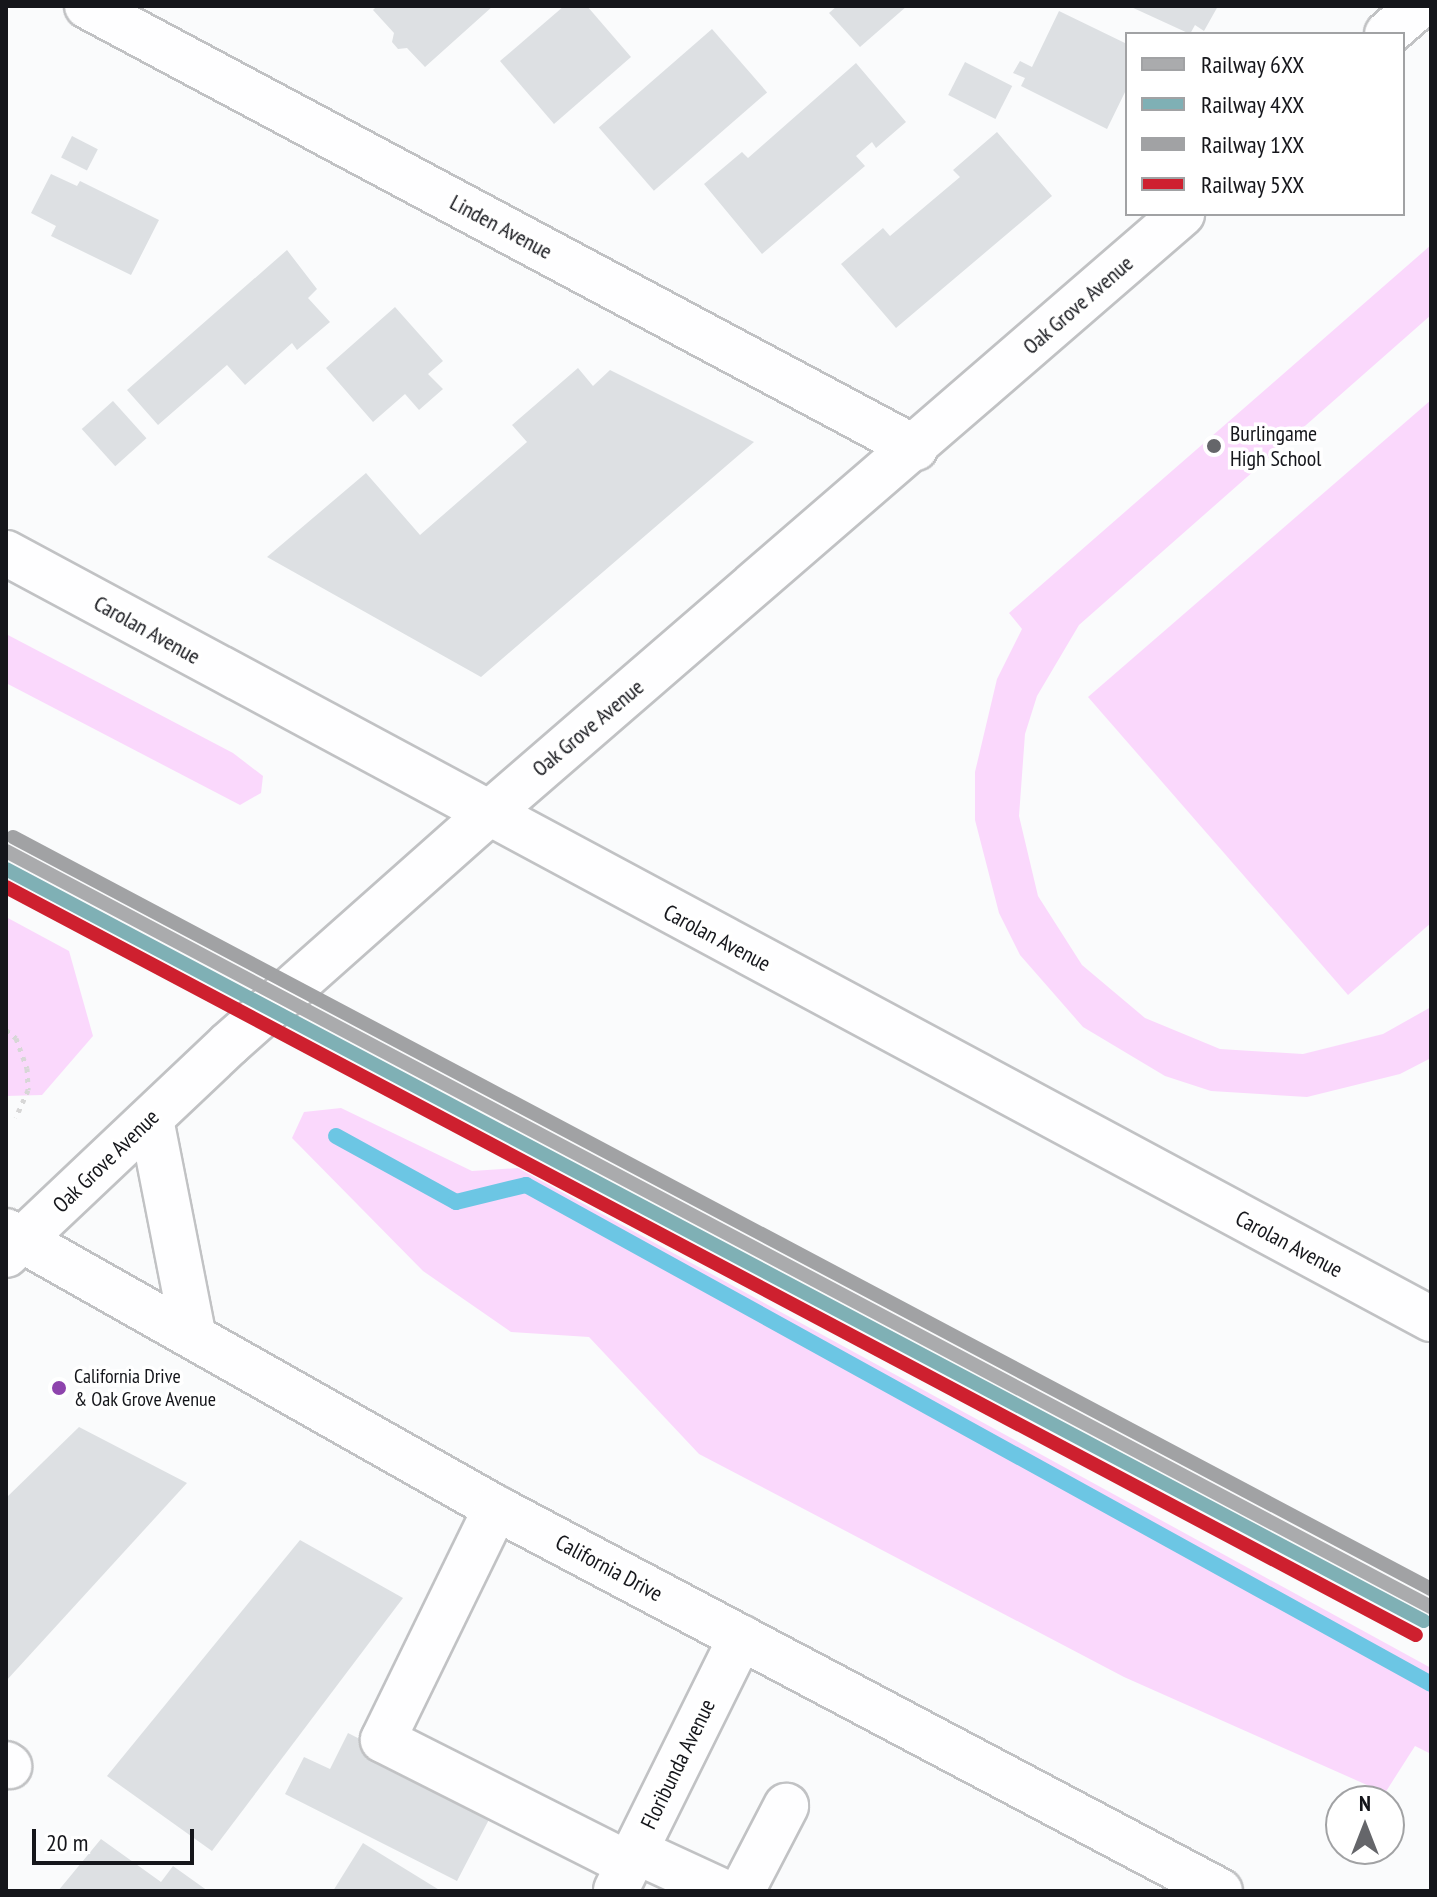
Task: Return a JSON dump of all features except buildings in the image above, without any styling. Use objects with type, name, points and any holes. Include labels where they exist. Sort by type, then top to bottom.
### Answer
[{"type":"street","name":"Linden Avenue","points":[[87,6],[915,448]]},
{"type":"street","points":[[1389,32],[1419,6]]},
{"type":"street","name":"Oak Grove Avenue","points":[[12,1242],[487,815],[1180,216]]},
{"type":"street","name":"Carolan Avenue","points":[[6,553],[487,815],[1431,1319]]},
{"type":"street","points":[[151,1119],[193,1334]]},
{"type":"street","name":"California Drive","points":[[12,1242],[193,1334],[496,1508],[1220,1891]]},
{"type":"street","points":[[496,1508],[383,1740],[626,1869],[722,1891]]},
{"type":"street","name":"Floribunda Avenue","points":[[626,1869],[741,1637]]},
{"type":"street","points":[[742,1891],[786,1806]]},
{"type":"path","points":[[6,1030],[16,1038],[27,1068],[28,1090],[16,1117]]},
{"type":"shaded area","points":[[1431,245],[1431,315],[1079,625],[1037,696],[1025,734],[1019,816],[1038,896],[1082,965],[1145,1018],[1220,1049],[1303,1054],[1383,1034],[1431,1007],[1431,1058],[1400,1074],[1307,1097],[1211,1091],[1165,1076],[1083,1027],[1020,955],[999,913],[975,820],[975,772],[997,679],[1022,629],[1009,613]]},
{"type":"shaded area","points":[[1431,400],[1431,923],[1348,995],[1088,697]]},
{"type":"shaded area","points":[[6,634],[233,753],[263,776],[261,793],[240,805],[6,683]]},
{"type":"shaded area","points":[[6,917],[69,951],[93,1036],[42,1095],[6,1096]]},
{"type":"shaded area","points":[[341,1108],[472,1171],[518,1168],[1431,1668],[1431,1754],[1415,1746],[1390,1785],[1367,1785],[1124,1677],[699,1454],[589,1337],[511,1332],[423,1271],[292,1138],[304,1112]]},
{"type":"waterway","points":[[336,1136],[456,1202],[526,1185],[1431,1684]]},
{"type":"rail line","name":"1XX","points":[[13,837],[1431,1589]]},
{"type":"rail line","name":"6XX","points":[[6,851],[1431,1607]]},
{"type":"rail line","name":"4XX","points":[[6,869],[1424,1621]]},
{"type":"rail line","name":"5XX","points":[[6,887],[1416,1635]]},
{"type":"place","name":"Burlingame High School","points":[[1214,446]]},
{"type":"place","name":"California Drive & Oak Grove Avenue","points":[[59,1388]]}]
